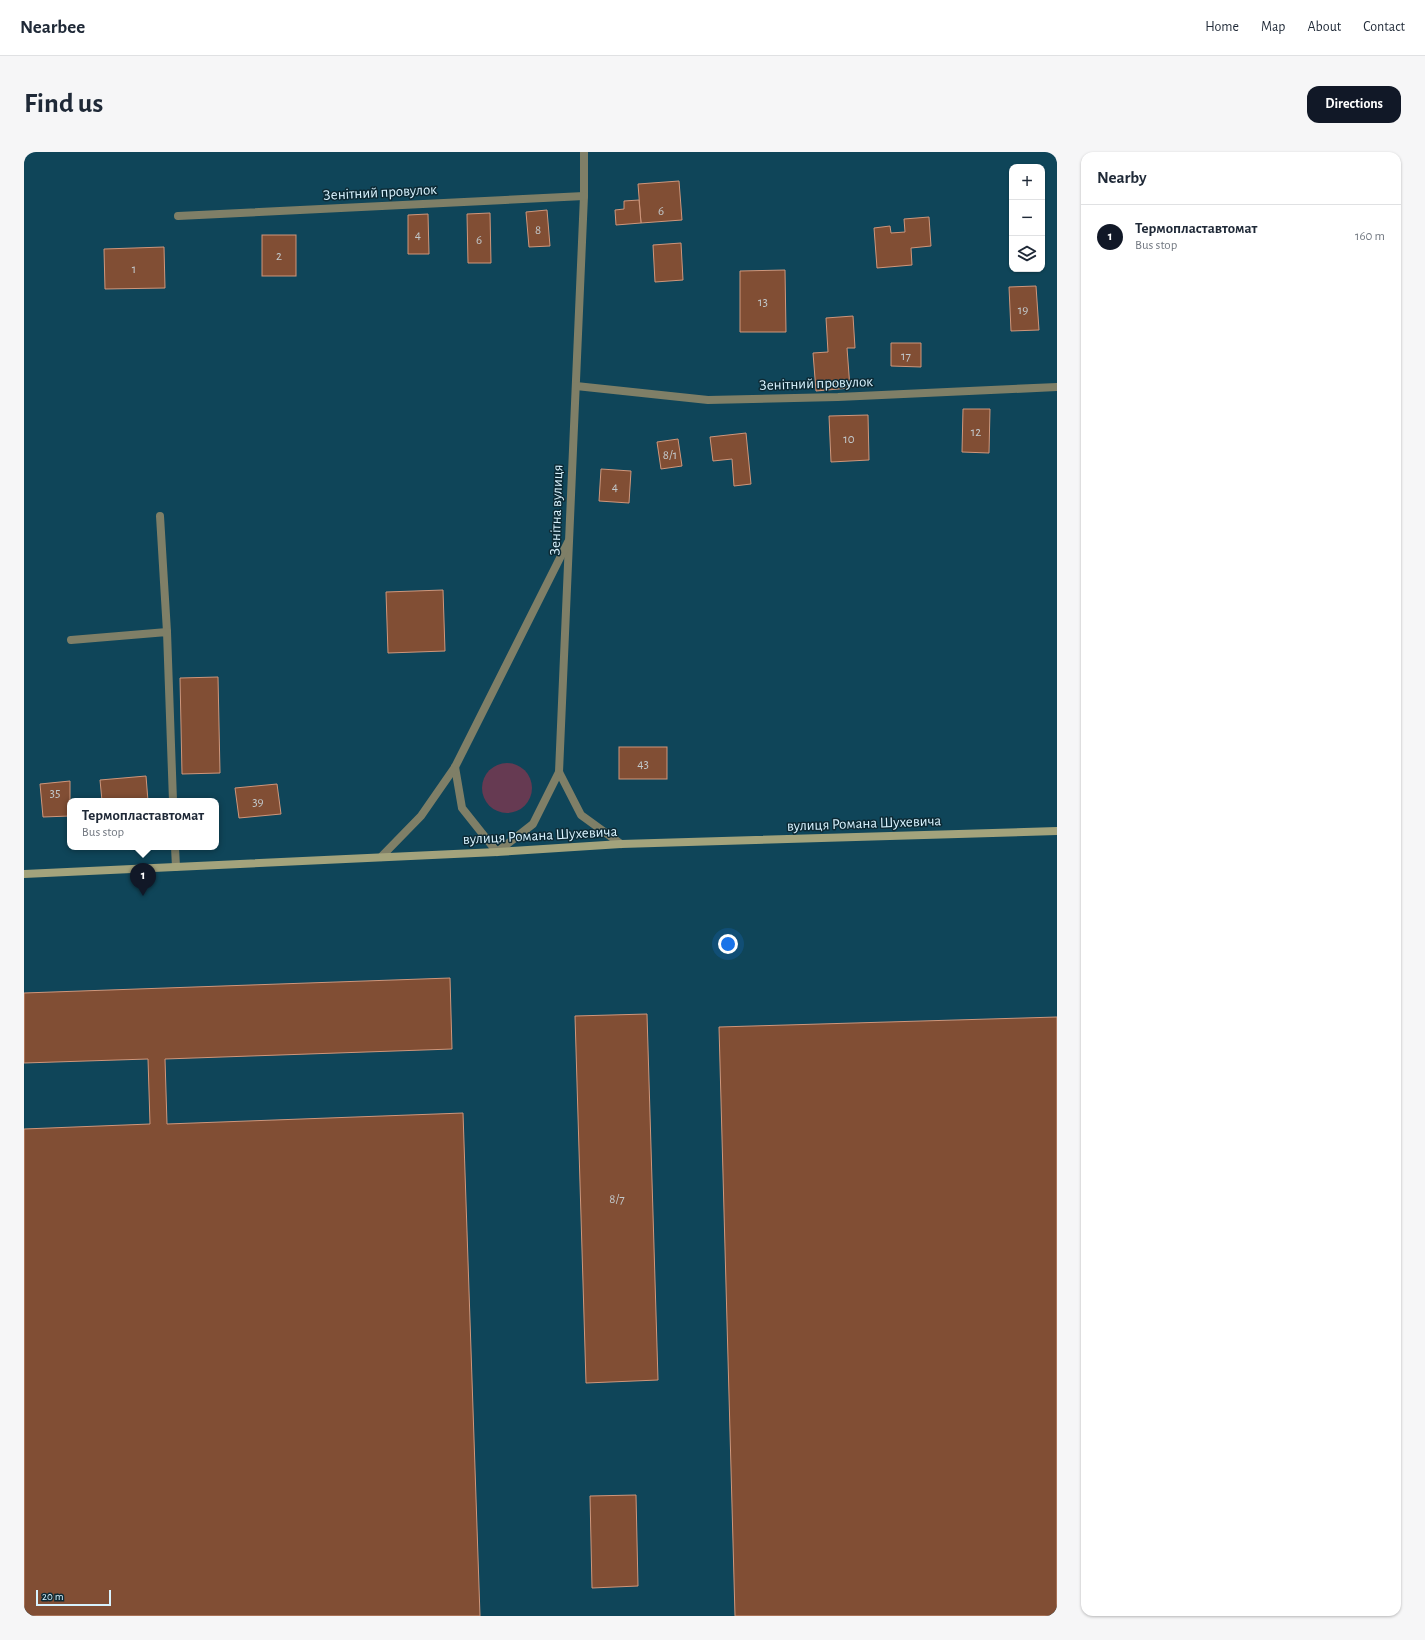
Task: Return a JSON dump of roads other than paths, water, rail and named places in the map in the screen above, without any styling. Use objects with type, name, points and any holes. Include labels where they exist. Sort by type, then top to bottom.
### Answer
[{"type":"main road","name":"вулиця Романа Шухевича","points":[[24,874],[381,856],[497,852],[621,844],[1057,831]]},
{"type":"street","name":"Зенітна вулиця","points":[[584,152],[584,196],[559,772],[581,815],[621,844]]},
{"type":"street","name":"Зенітний провулок","points":[[178,216],[584,196]]},
{"type":"street","name":"Зенітний провулок","points":[[576,386],[708,400],[838,397],[1057,387]]},
{"type":"street","points":[[160,516],[167,632],[173,798]]},
{"type":"street","points":[[381,856],[421,816],[455,767],[569,540]]},
{"type":"street","points":[[71,640],[167,632]]},
{"type":"street","points":[[455,767],[462,808],[497,852],[533,824],[559,772]]},
{"type":"street","points":[[175,850],[176,867]]},
{"type":"place","name":"Термопластавтомат","points":[[143,896]]}]
